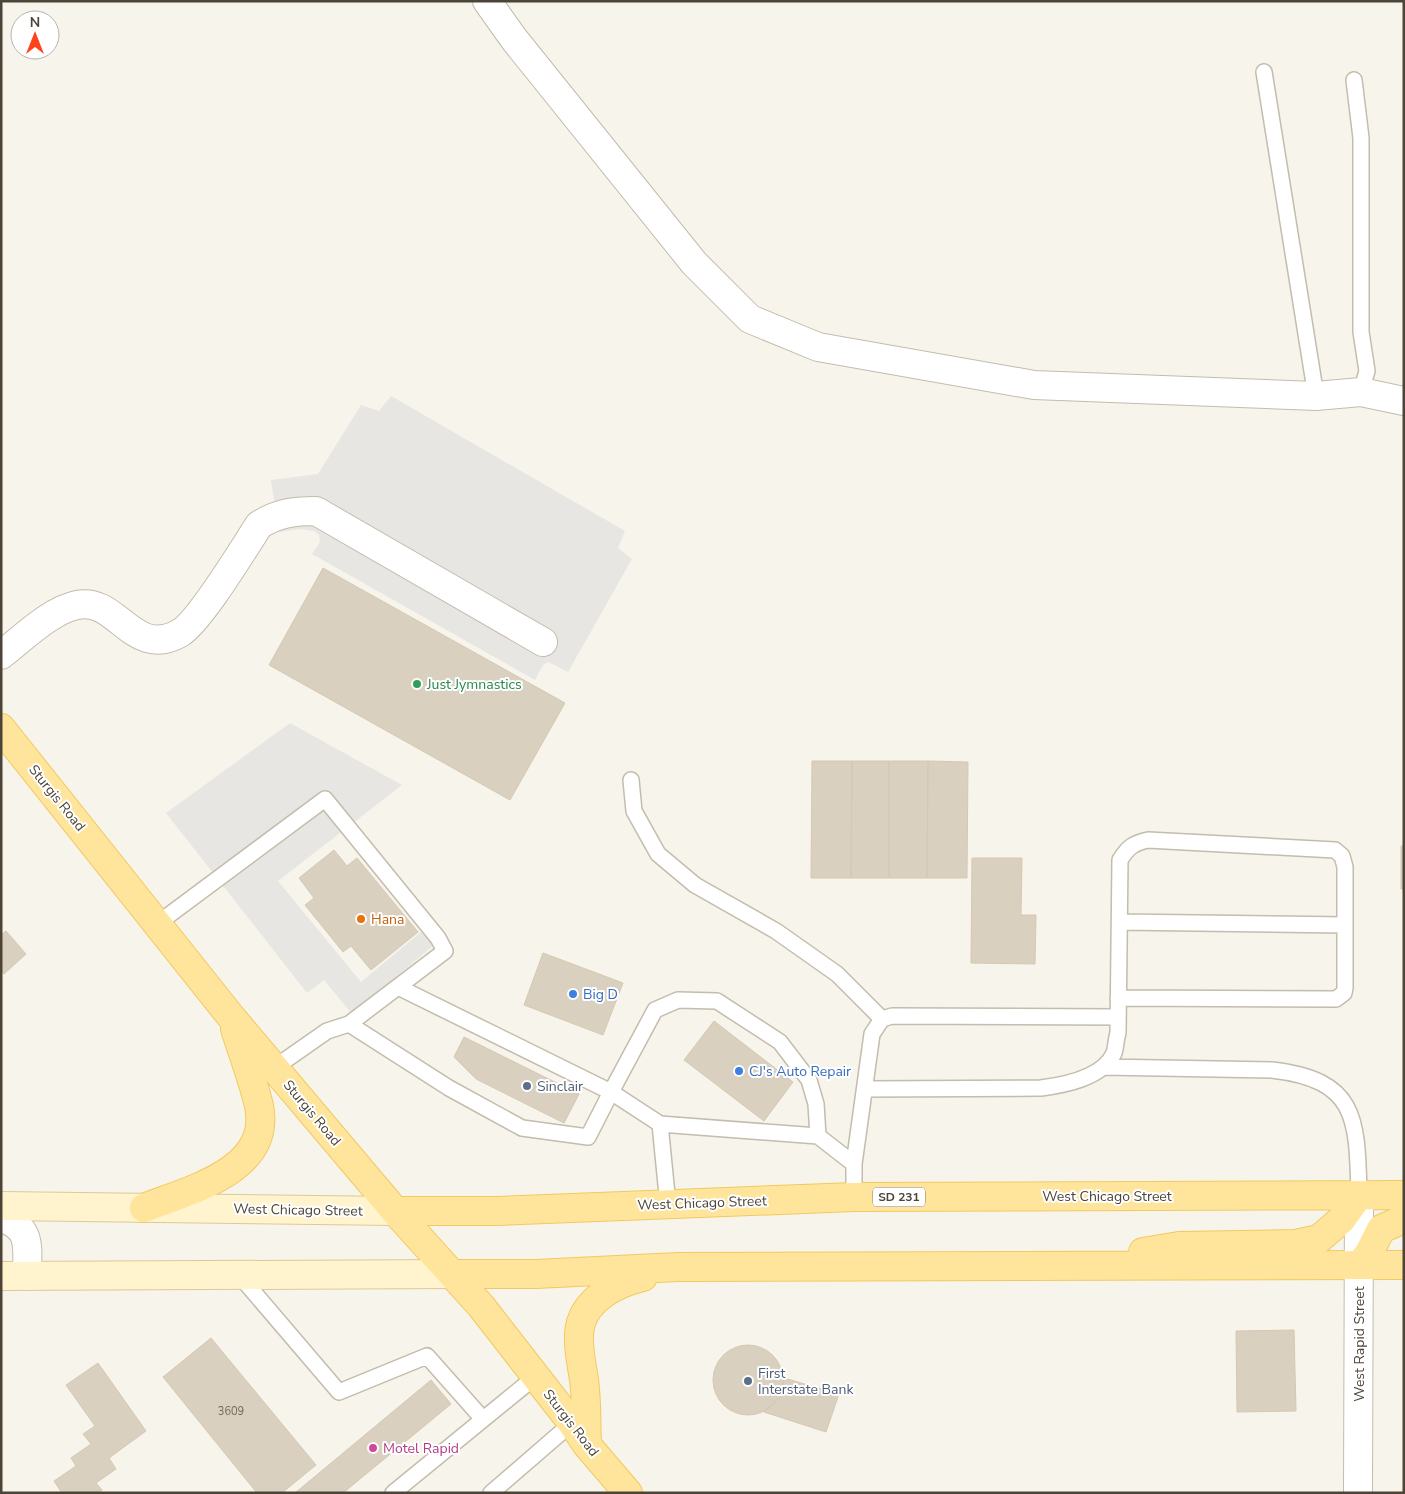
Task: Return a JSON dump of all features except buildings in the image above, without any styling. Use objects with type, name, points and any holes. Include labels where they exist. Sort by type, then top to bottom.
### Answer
[{"type":"main road","name":"Sturgis Road","points":[[1,728],[232,1018],[396,1211],[481,1306],[587,1445],[628,1493]]},
{"type":"main road","points":[[144,1208],[226,1174],[254,1147],[259,1128],[259,1107],[232,1018]]},
{"type":"main road","points":[[1073,1265],[1179,1246],[1296,1244],[1319,1239],[1342,1220],[1359,1195]]},
{"type":"main road","name":"West Chicago Street","points":[[1,1206],[498,1211],[854,1197],[1404,1195]]},
{"type":"main road","points":[[1360,1265],[1369,1253],[1381,1229],[1404,1218]]},
{"type":"main road","points":[[14,1276],[536,1274],[678,1267],[1404,1265]]},
{"type":"main road","points":[[587,1445],[579,1333],[584,1315],[597,1299],[612,1287],[678,1267]]},
{"type":"street","points":[[487,1],[514,39],[694,263],[750,319],[818,347],[1034,385],[1316,396],[1361,392],[1404,401]]},
{"type":"street","points":[[1,655],[64,609],[79,604],[92,605],[104,610],[138,636],[153,640],[181,632],[195,618],[259,525],[272,516],[293,511],[316,511],[543,642]]},
{"type":"street","name":"West Rapid Street","points":[[1358,1493],[1359,1195]]},
{"type":"street","points":[[1,1218],[15,1222],[27,1238],[14,1276]]},
{"type":"lane","points":[[1264,72],[1316,396]]},
{"type":"lane","points":[[1354,80],[1361,138],[1361,332],[1367,371],[1361,392]]},
{"type":"lane","points":[[632,780],[634,812],[658,854],[695,885],[776,930],[837,974],[882,1019]]},
{"type":"lane","points":[[158,924],[325,799],[438,938],[445,952],[349,1024],[327,1030],[274,1068]]},
{"type":"lane","points":[[1103,1067],[1114,1053],[1118,1017],[1118,998],[1120,922],[1120,860],[1127,849],[1135,843],[1148,840],[1335,850],[1342,856],[1345,867],[1346,988],[1344,993],[1336,999],[1118,998]]},
{"type":"lane","points":[[1120,922],[1345,925]]},
{"type":"lane","points":[[398,987],[611,1092],[660,1124],[818,1136],[854,1164]]},
{"type":"lane","points":[[349,1024],[450,1088],[522,1128],[588,1137],[655,1010],[678,1000],[717,1001],[780,1042],[809,1080],[816,1104],[818,1136]]},
{"type":"lane","points":[[854,1197],[854,1164],[866,1089],[872,1034],[882,1019],[892,1016],[1118,1017]]},
{"type":"lane","points":[[866,1089],[1041,1088],[1066,1084],[1103,1067],[1272,1070],[1298,1073],[1319,1080],[1336,1091],[1346,1105],[1354,1121],[1358,1152],[1359,1195]]},
{"type":"lane","points":[[660,1124],[668,1205]]},
{"type":"lane","points":[[239,1275],[339,1392],[427,1356],[482,1418]]},
{"type":"lane","points":[[393,1493],[482,1418],[535,1377]]},
{"type":"lane","points":[[491,1493],[572,1423]]},
{"type":"shaded area","points":[[391,396],[625,531],[618,548],[632,559],[568,672],[548,662],[543,665],[535,680],[312,554],[320,542],[319,535],[314,531],[300,529],[279,532],[271,480],[318,474],[361,405],[379,411]]},
{"type":"shaded area","points":[[290,723],[402,785],[278,881],[361,982],[421,932],[434,945],[352,1014],[324,980],[307,993],[166,813]]},
{"type":"place","name":"Just Jymnastics","points":[[417,684]]},
{"type":"place","name":"Hana","points":[[361,919]]},
{"type":"place","name":"Big D","points":[[573,994]]},
{"type":"place","name":"CJ's Auto Repair","points":[[739,1071]]},
{"type":"place","name":"Sinclair","points":[[527,1086]]},
{"type":"place","name":"First Interstate Bank","points":[[748,1381]]},
{"type":"place","name":"Motel Rapid","points":[[373,1448]]}]
